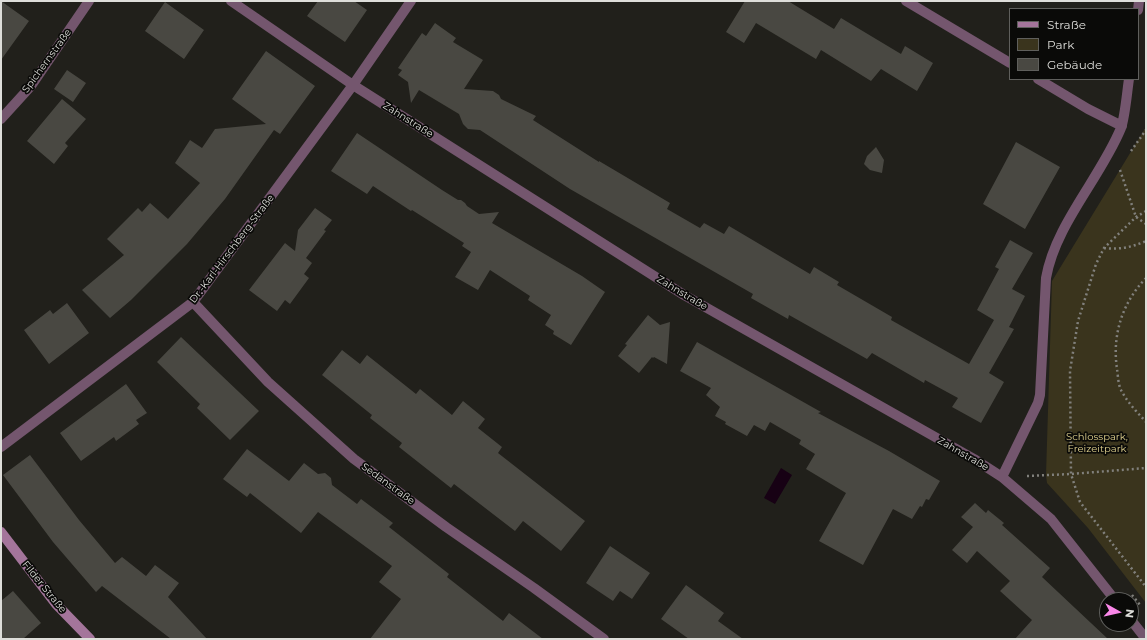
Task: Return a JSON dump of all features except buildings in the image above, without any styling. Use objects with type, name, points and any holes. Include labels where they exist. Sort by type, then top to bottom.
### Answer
[{"type":"street","name":"Spichernstraße","points":[[1,119],[31,86],[89,1]]},
{"type":"street","name":"Zahnstraße","points":[[231,1],[353,86],[684,295],[967,455],[1002,477],[1052,519],[1109,592]]},
{"type":"street","name":"Dr.-Karl-Hirschberg-Straße","points":[[1,447],[193,302],[353,86],[411,1]]},
{"type":"street","points":[[906,1],[1009,62]]},
{"type":"street","points":[[1040,80],[1088,109],[1122,126]]},
{"type":"street","points":[[1002,477],[1038,403],[1040,395],[1048,265],[1062,234],[1122,126],[1129,80]]},
{"type":"street","name":"Sedanstraße","points":[[193,302],[268,382],[354,459],[446,527],[604,639]]},
{"type":"street","name":"Filder Straße","points":[[1,532],[56,604],[90,639]]},
{"type":"street","points":[[1139,630],[1146,639]]},
{"type":"path","points":[[1128,155],[1146,130]]},
{"type":"path","points":[[1112,146],[1136,217],[1146,224]]},
{"type":"path","points":[[1146,211],[1136,217],[1104,248],[1096,264],[1078,321],[1070,371],[1071,474],[1080,502],[1146,587]]},
{"type":"path","points":[[1104,248],[1114,249],[1129,247],[1146,241]]},
{"type":"path","points":[[1146,278],[1136,288],[1120,320],[1116,335],[1115,357],[1120,389],[1130,404],[1146,422]]},
{"type":"path","points":[[1002,477],[1071,474],[1146,468]]},
{"type":"green space","name":"Schlosspark, Freizeitpark","points":[[1146,127],[1146,603],[1088,528],[1047,483],[1052,281]]},
{"type":"shaded area","points":[[781,468],[792,475],[775,504],[764,498]]}]
